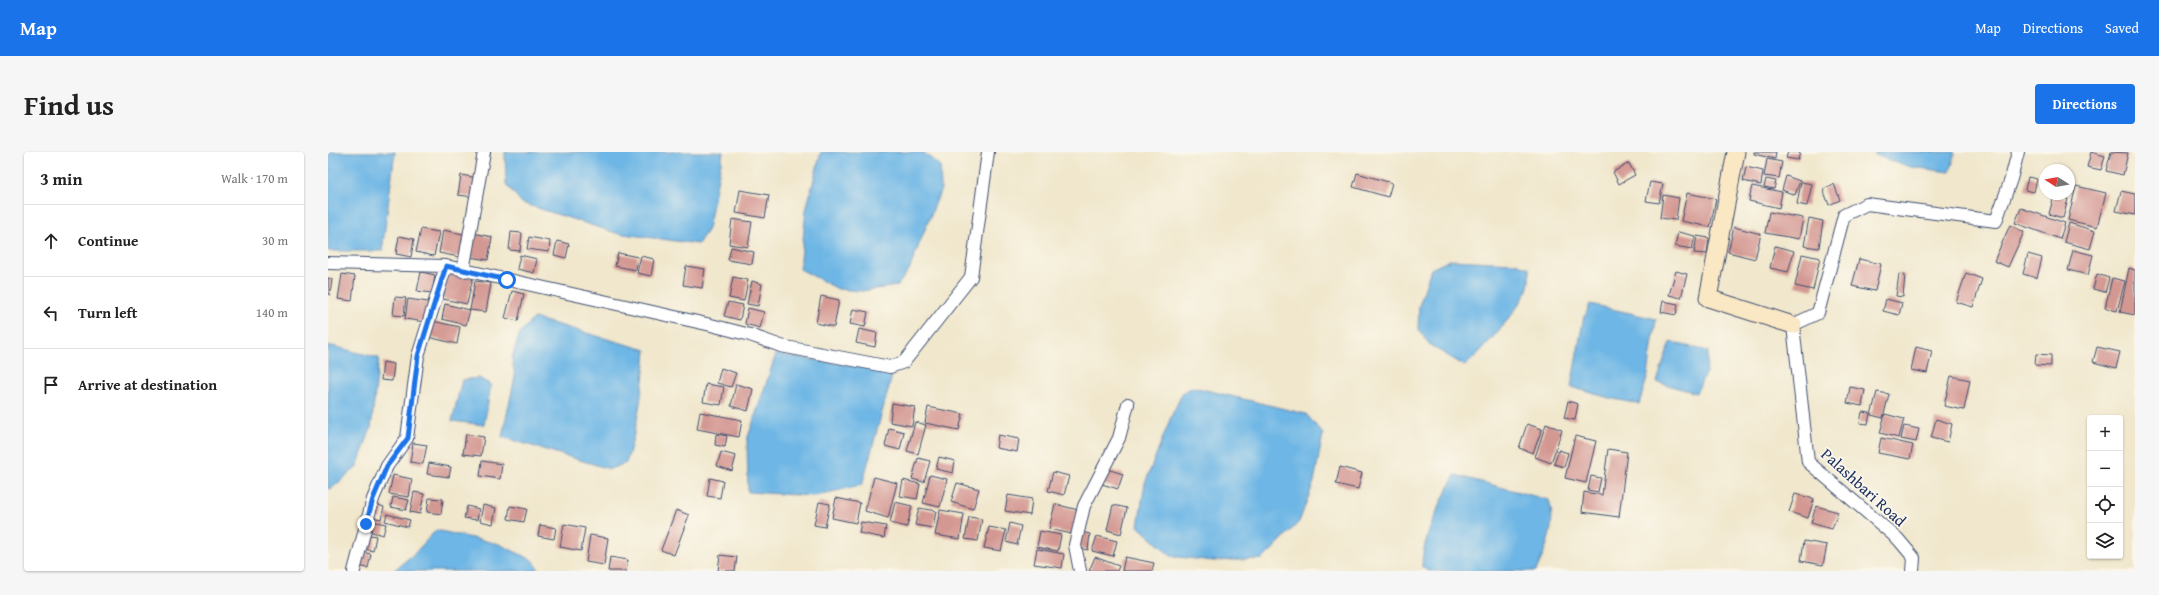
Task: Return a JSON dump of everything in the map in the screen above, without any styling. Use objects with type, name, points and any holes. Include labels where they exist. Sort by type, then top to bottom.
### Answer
[{"type":"street","points":[[463,271],[484,152]]},
{"type":"street","points":[[328,263],[446,266],[711,325],[750,335],[781,346],[890,367],[904,362],[971,277],[988,152]]},
{"type":"street","points":[[1736,152],[1708,298],[1792,325],[1818,314],[1844,215],[1867,204],[1996,221],[2011,179],[2018,152]]},
{"type":"street","points":[[354,571],[373,499],[387,466],[408,438],[418,356],[446,266]]},
{"type":"street","name":"Palashbari Road","points":[[1792,325],[1808,462],[1898,539],[1914,558],[1913,571]]},
{"type":"street","points":[[1080,571],[1075,545],[1084,506],[1119,438],[1128,404]]},
{"type":"water","points":[[328,152],[395,152],[382,251],[328,251]]},
{"type":"water","points":[[505,152],[723,152],[708,229],[698,244],[616,233],[522,203],[506,184]]},
{"type":"water","points":[[821,152],[923,152],[940,166],[941,189],[909,270],[897,286],[862,291],[838,289],[800,269],[806,210]]},
{"type":"water","points":[[1875,152],[1956,152],[1950,172],[1911,167],[1875,155]]},
{"type":"water","points":[[1450,260],[1515,263],[1529,268],[1528,287],[1525,295],[1510,317],[1491,340],[1465,366],[1430,345],[1418,329],[1419,306],[1431,269]]},
{"type":"water","points":[[1590,304],[1656,319],[1648,375],[1639,404],[1609,398],[1571,387],[1583,321]]},
{"type":"water","points":[[534,318],[646,350],[639,407],[634,435],[626,463],[610,469],[502,437],[515,377],[512,358],[520,332]]},
{"type":"water","points":[[1670,342],[1708,351],[1706,372],[1696,393],[1657,382]]},
{"type":"water","points":[[328,345],[379,358],[371,428],[357,467],[332,488],[328,489]]},
{"type":"water","points":[[776,354],[893,372],[862,485],[814,496],[748,492],[747,440]]},
{"type":"water","points":[[479,378],[491,385],[484,425],[452,421],[462,380]]},
{"type":"water","points":[[1193,387],[1306,414],[1323,434],[1314,482],[1299,522],[1263,559],[1213,561],[1171,556],[1138,526],[1145,483],[1171,417],[1183,392]]},
{"type":"water","points":[[1455,475],[1549,500],[1552,518],[1551,527],[1547,545],[1536,571],[1429,571],[1422,567],[1425,544],[1433,520]]},
{"type":"water","points":[[436,530],[499,544],[534,561],[539,571],[393,571],[415,553]]},
{"type":"building","points":[[1754,152],[1776,152],[1775,159],[1754,154]]},
{"type":"building","points":[[1788,152],[1800,152],[1798,160],[1786,158]]},
{"type":"building","points":[[2091,152],[2105,156],[2101,170],[2087,167]]},
{"type":"building","points":[[2111,152],[2128,153],[2123,175],[2106,171]]},
{"type":"building","points":[[1767,159],[1782,162],[1779,178],[1764,176]]},
{"type":"building","points":[[1629,163],[1635,175],[1619,184],[1613,172]]},
{"type":"building","points":[[1746,167],[1763,171],[1761,185],[1743,181]]},
{"type":"building","points":[[1357,173],[1392,183],[1388,197],[1353,187]]},
{"type":"building","points":[[461,175],[477,178],[474,197],[458,195]]},
{"type":"building","points":[[1786,176],[1800,181],[1795,195],[1782,190]]},
{"type":"building","points":[[2028,177],[2037,179],[2034,192],[2025,190]]},
{"type":"building","points":[[1766,179],[1776,181],[1774,189],[1764,187]]},
{"type":"building","points":[[1650,182],[1663,184],[1659,203],[1646,201]]},
{"type":"building","points":[[1801,182],[1812,184],[1807,206],[1797,204]]},
{"type":"building","points":[[1834,184],[1840,200],[1829,205],[1823,189]]},
{"type":"building","points":[[1752,186],[1782,192],[1779,208],[1749,201]]},
{"type":"building","points":[[2076,186],[2106,193],[2097,227],[2068,220],[2073,200],[2075,200]]},
{"type":"building","points":[[740,190],[769,195],[765,218],[736,213]]},
{"type":"building","points":[[2121,191],[2135,194],[2135,215],[2116,211]]},
{"type":"building","points":[[1687,193],[1716,199],[1710,227],[1681,221]]},
{"type":"building","points":[[1663,195],[1679,198],[1676,220],[1660,218]]},
{"type":"building","points":[[2053,200],[2068,200],[2063,218],[2049,214]]},
{"type":"building","points":[[2021,208],[2065,223],[2060,239],[2015,223]]},
{"type":"building","points":[[1769,212],[1803,218],[1799,239],[1765,233]]},
{"type":"building","points":[[1809,218],[1823,221],[1819,248],[1804,246]]},
{"type":"building","points":[[732,219],[752,222],[748,247],[729,244]]},
{"type":"building","points":[[2069,223],[2095,231],[2090,249],[2064,242]]},
{"type":"building","points":[[2010,225],[2024,232],[2008,267],[1994,261]]},
{"type":"building","points":[[1734,227],[1761,234],[1755,259],[1728,252]]},
{"type":"building","points":[[421,229],[439,232],[434,256],[416,252]]},
{"type":"building","points":[[443,230],[468,235],[464,258],[439,253]]},
{"type":"building","points":[[511,232],[522,233],[520,251],[509,250]]},
{"type":"building","points":[[1678,232],[1695,236],[1692,249],[1675,246]]},
{"type":"building","points":[[473,233],[492,237],[488,260],[469,257]]},
{"type":"building","points":[[399,236],[414,239],[411,257],[396,254]]},
{"type":"building","points":[[1697,236],[1709,238],[1707,254],[1694,253]]},
{"type":"building","points":[[529,237],[550,241],[549,252],[527,249]]},
{"type":"building","points":[[557,241],[569,244],[566,258],[554,255]]},
{"type":"building","points":[[1775,246],[1794,251],[1788,272],[1770,268]]},
{"type":"building","points":[[731,247],[754,252],[752,264],[728,260]]},
{"type":"building","points":[[2073,250],[2093,255],[2088,275],[2068,270]]},
{"type":"building","points":[[618,253],[638,257],[636,270],[615,266]]},
{"type":"building","points":[[1802,254],[1820,258],[1813,290],[1795,286]]},
{"type":"building","points":[[2028,254],[2042,258],[2037,278],[2023,274]]},
{"type":"building","points":[[520,255],[537,259],[534,273],[517,269]]},
{"type":"building","points":[[641,256],[654,259],[651,276],[637,273]]},
{"type":"building","points":[[1859,259],[1881,264],[1875,291],[1852,286]]},
{"type":"building","points":[[686,266],[705,269],[702,288],[683,285]]},
{"type":"building","points":[[2129,268],[2135,270],[2135,315],[2120,312]]},
{"type":"building","points":[[1676,271],[1687,274],[1681,298],[1669,295]]},
{"type":"building","points":[[421,272],[435,275],[432,293],[417,291]]},
{"type":"building","points":[[448,272],[473,277],[467,304],[443,299]]},
{"type":"building","points":[[1966,273],[1982,279],[1973,307],[1956,302]]},
{"type":"building","points":[[342,274],[355,276],[352,301],[338,299]]},
{"type":"building","points":[[1899,274],[1905,275],[1903,297],[1896,296]]},
{"type":"building","points":[[2097,274],[2109,278],[2105,292],[2093,289]]},
{"type":"building","points":[[733,277],[748,280],[744,301],[729,298]]},
{"type":"building","points":[[328,278],[332,279],[330,295],[328,294]]},
{"type":"building","points":[[2112,278],[2125,281],[2117,311],[2105,308]]},
{"type":"building","points":[[475,281],[491,283],[486,312],[470,310]]},
{"type":"building","points":[[752,281],[762,284],[758,306],[747,304]]},
{"type":"building","points":[[512,291],[524,294],[518,321],[505,318]]},
{"type":"building","points":[[821,296],[839,300],[834,327],[816,323]]},
{"type":"building","points":[[395,297],[406,298],[404,316],[393,315]]},
{"type":"building","points":[[408,299],[428,302],[425,322],[405,319]]},
{"type":"building","points":[[1886,299],[1902,303],[1899,315],[1883,311]]},
{"type":"building","points":[[1663,301],[1678,304],[1676,315],[1661,312]]},
{"type":"building","points":[[728,302],[743,305],[740,320],[724,316]]},
{"type":"building","points":[[445,304],[470,310],[466,325],[442,319]]},
{"type":"building","points":[[748,308],[764,312],[760,328],[745,324]]},
{"type":"building","points":[[853,309],[868,312],[865,327],[850,324]]},
{"type":"building","points":[[432,321],[460,327],[457,344],[428,337]]},
{"type":"building","points":[[859,329],[877,333],[875,347],[856,343]]},
{"type":"building","points":[[1916,347],[1932,351],[1927,373],[1911,370]]},
{"type":"building","points":[[2097,347],[2120,352],[2116,368],[2093,362]]},
{"type":"building","points":[[2036,354],[2051,355],[2051,366],[2035,365]]},
{"type":"building","points":[[383,362],[394,364],[392,381],[381,380]]},
{"type":"building","points":[[721,368],[736,373],[731,387],[717,383]]},
{"type":"building","points":[[1951,376],[1970,380],[1964,410],[1944,406]]},
{"type":"building","points":[[706,384],[724,387],[721,405],[703,402]]},
{"type":"building","points":[[736,384],[753,389],[748,411],[731,406]]},
{"type":"building","points":[[1850,387],[1865,390],[1862,406],[1847,403]]},
{"type":"building","points":[[1877,392],[1889,394],[1883,418],[1871,415]]},
{"type":"building","points":[[1568,401],[1578,404],[1575,420],[1564,418]]},
{"type":"building","points":[[892,403],[915,407],[912,426],[890,422]]},
{"type":"building","points":[[928,407],[963,414],[959,430],[925,423]]},
{"type":"building","points":[[700,412],[742,420],[739,437],[697,429]]},
{"type":"building","points":[[1862,412],[1870,413],[1868,424],[1860,423]]},
{"type":"building","points":[[1885,414],[1904,419],[1899,438],[1880,433]]},
{"type":"building","points":[[1936,419],[1952,424],[1948,442],[1931,438]]},
{"type":"building","points":[[915,422],[926,425],[918,454],[907,451]]},
{"type":"building","points":[[1527,424],[1542,429],[1533,453],[1519,448]]},
{"type":"building","points":[[1546,424],[1562,430],[1551,463],[1535,457]]},
{"type":"building","points":[[1904,426],[1919,429],[1916,442],[1901,439]]},
{"type":"building","points":[[889,428],[904,432],[900,450],[885,446]]},
{"type":"building","points":[[466,434],[484,437],[481,456],[463,454]]},
{"type":"building","points":[[716,434],[727,436],[725,447],[715,445]]},
{"type":"building","points":[[998,435],[1019,439],[1017,452],[996,448]]},
{"type":"building","points":[[1575,436],[1596,441],[1586,483],[1565,478]]},
{"type":"building","points":[[1881,438],[1913,445],[1910,459],[1878,453]]},
{"type":"building","points":[[413,443],[427,445],[423,464],[410,462]]},
{"type":"building","points":[[1608,449],[1627,452],[1619,517],[1582,512],[1584,492],[1602,495]]},
{"type":"building","points":[[1559,450],[1568,453],[1564,467],[1554,464]]},
{"type":"building","points":[[721,452],[736,456],[732,471],[717,466]]},
{"type":"building","points":[[939,457],[955,461],[953,473],[936,469]]},
{"type":"building","points":[[918,458],[930,461],[924,482],[912,479]]},
{"type":"building","points":[[482,461],[502,464],[500,479],[480,476]]},
{"type":"building","points":[[429,463],[451,467],[449,477],[427,474]]},
{"type":"building","points":[[1340,467],[1362,473],[1358,489],[1336,484]]},
{"type":"building","points":[[1107,469],[1123,474],[1118,489],[1102,484]]},
{"type":"building","points":[[1053,472],[1069,476],[1064,495],[1048,491]]},
{"type":"building","points":[[393,475],[412,479],[409,497],[389,494]]},
{"type":"building","points":[[930,475],[947,479],[940,507],[923,503]]},
{"type":"building","points":[[1591,476],[1601,478],[1598,492],[1588,490]]},
{"type":"building","points":[[874,477],[897,483],[888,518],[865,511]]},
{"type":"building","points":[[710,478],[723,481],[720,498],[707,496]]},
{"type":"building","points":[[903,480],[920,484],[917,499],[900,496]]},
{"type":"building","points":[[957,483],[979,489],[973,509],[951,502]]},
{"type":"building","points":[[414,492],[424,494],[420,514],[410,512]]},
{"type":"building","points":[[1795,494],[1814,499],[1808,518],[1789,512]]},
{"type":"building","points":[[1008,495],[1032,499],[1030,515],[1005,511]]},
{"type":"building","points":[[393,497],[409,500],[406,510],[391,507]]},
{"type":"building","points":[[429,498],[443,499],[441,514],[427,512]]},
{"type":"building","points":[[836,498],[860,503],[856,523],[832,518]]},
{"type":"building","points":[[819,502],[830,504],[825,527],[814,525]]},
{"type":"building","points":[[895,502],[912,506],[907,527],[890,523]]},
{"type":"building","points":[[376,504],[384,507],[381,519],[372,517]]},
{"type":"building","points":[[1055,504],[1078,510],[1072,534],[1049,529]]},
{"type":"building","points":[[483,505],[496,508],[493,524],[480,521]]},
{"type":"building","points":[[1113,505],[1127,508],[1121,534],[1107,530]]},
{"type":"building","points":[[467,506],[479,509],[477,520],[464,518]]},
{"type":"building","points":[[510,506],[527,509],[524,522],[508,519]]},
{"type":"building","points":[[1816,506],[1838,512],[1832,529],[1811,523]]},
{"type":"building","points":[[919,508],[936,511],[933,528],[915,525]]},
{"type":"building","points":[[676,510],[689,515],[674,555],[661,550]]},
{"type":"building","points":[[940,510],[964,514],[960,539],[935,535]]},
{"type":"building","points":[[387,514],[410,520],[408,527],[385,521]]},
{"type":"building","points":[[969,517],[982,519],[978,541],[965,539]]},
{"type":"building","points":[[371,521],[386,524],[383,535],[368,531]]},
{"type":"building","points":[[861,522],[886,526],[884,538],[859,533]]},
{"type":"building","points":[[1010,523],[1021,526],[1017,545],[1006,542]]},
{"type":"building","points":[[564,524],[585,528],[581,551],[560,547]]},
{"type":"building","points":[[540,525],[556,528],[554,539],[538,536]]},
{"type":"building","points":[[989,527],[1006,530],[1001,551],[984,548]]},
{"type":"building","points":[[1040,531],[1061,535],[1058,551],[1037,547]]},
{"type":"building","points":[[1081,532],[1090,534],[1088,550],[1079,548]]},
{"type":"building","points":[[365,534],[376,536],[373,551],[362,548]]},
{"type":"building","points":[[590,535],[608,538],[604,565],[586,562]]},
{"type":"building","points":[[1097,536],[1117,541],[1113,556],[1092,551]]},
{"type":"building","points":[[1804,541],[1827,545],[1823,565],[1801,561]]},
{"type":"building","points":[[1037,549],[1064,554],[1062,568],[1034,564]]},
{"type":"building","points":[[361,552],[371,554],[368,568],[358,566]]},
{"type":"building","points":[[720,555],[737,557],[735,571],[718,571]]},
{"type":"building","points":[[610,557],[628,560],[626,571],[608,571]]},
{"type":"building","points":[[1095,557],[1119,566],[1117,571],[1089,571]]},
{"type":"building","points":[[1125,557],[1154,563],[1152,571],[1122,571]]},
{"type":"route","points":[[366,524],[373,499],[387,466],[408,438],[418,356],[446,266],[507,280]]}]
